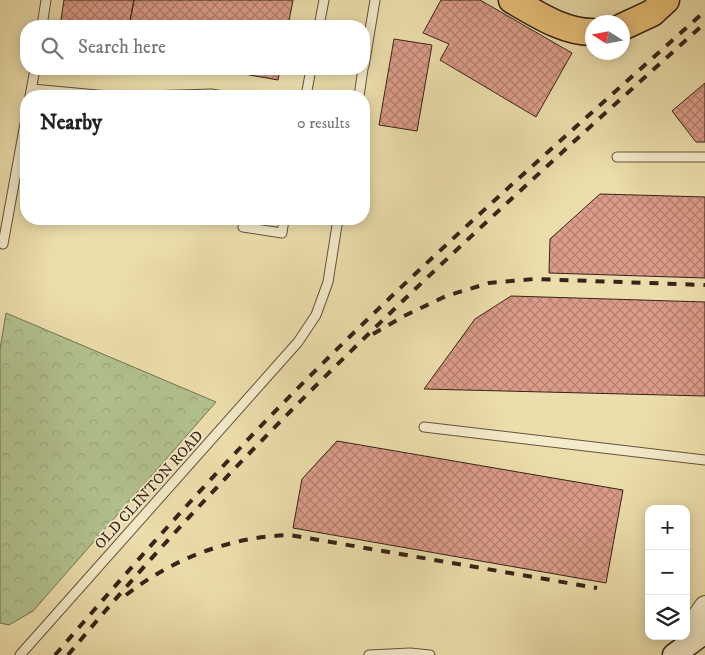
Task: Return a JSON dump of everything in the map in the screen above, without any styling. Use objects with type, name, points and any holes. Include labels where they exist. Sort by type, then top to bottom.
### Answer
[{"type":"main road","points":[[512,0],[555,24],[585,31]]},
{"type":"main road","points":[[630,23],[652,13],[666,0]]},
{"type":"main road","points":[[673,655],[705,632]]},
{"type":"main road","points":[[700,655],[705,649]]},
{"type":"street","points":[[690,627],[705,606]]},
{"type":"street","points":[[673,655],[682,640]]},
{"type":"lane","points":[[43,20],[46,0]]},
{"type":"lane","points":[[320,20],[324,0]]},
{"type":"lane","points":[[370,30],[375,0]]},
{"type":"lane","points":[[31,90],[34,75]]},
{"type":"lane","points":[[307,90],[310,75]]},
{"type":"lane","points":[[359,90],[362,75]]},
{"type":"lane","points":[[3,244],[20,151]]},
{"type":"lane","points":[[617,157],[705,158]]},
{"type":"lane","points":[[243,225],[243,227],[282,233],[283,225]]},
{"type":"lane","name":"OLD CLINTON ROAD","points":[[20,655],[298,342],[316,315],[328,282],[337,225]]},
{"type":"lane","points":[[424,427],[705,460]]},
{"type":"lane","points":[[369,655],[410,653],[430,655]]},
{"type":"green space","points":[[6,313],[216,402],[33,611],[9,625],[0,623],[0,349]]},
{"type":"building","points":[[64,0],[134,0],[130,20],[61,20]]},
{"type":"building","points":[[134,0],[293,0],[289,20],[130,20]]},
{"type":"building","points":[[441,0],[480,0],[572,53],[536,117],[440,60],[449,44],[423,33]]},
{"type":"building","points":[[394,39],[432,45],[417,131],[379,125]]},
{"type":"building","points":[[250,75],[279,75],[278,80]]},
{"type":"building","points":[[705,83],[705,142],[696,142],[672,111]]},
{"type":"building","points":[[600,194],[705,197],[705,278],[549,273],[550,239]]},
{"type":"building","points":[[511,296],[705,302],[705,396],[424,389],[475,319]]},
{"type":"building","points":[[337,441],[623,490],[606,583],[293,528],[302,479]]},
{"type":"railway","points":[[55,655],[216,474],[316,370],[459,233],[705,11]]},
{"type":"railway","points":[[68,655],[141,570],[217,487],[295,407],[456,250],[705,23]]},
{"type":"railway","points":[[373,334],[404,316],[446,296],[489,283],[534,279],[705,285]]},
{"type":"railway","points":[[126,595],[163,570],[203,552],[245,540],[290,535],[597,588]]}]
